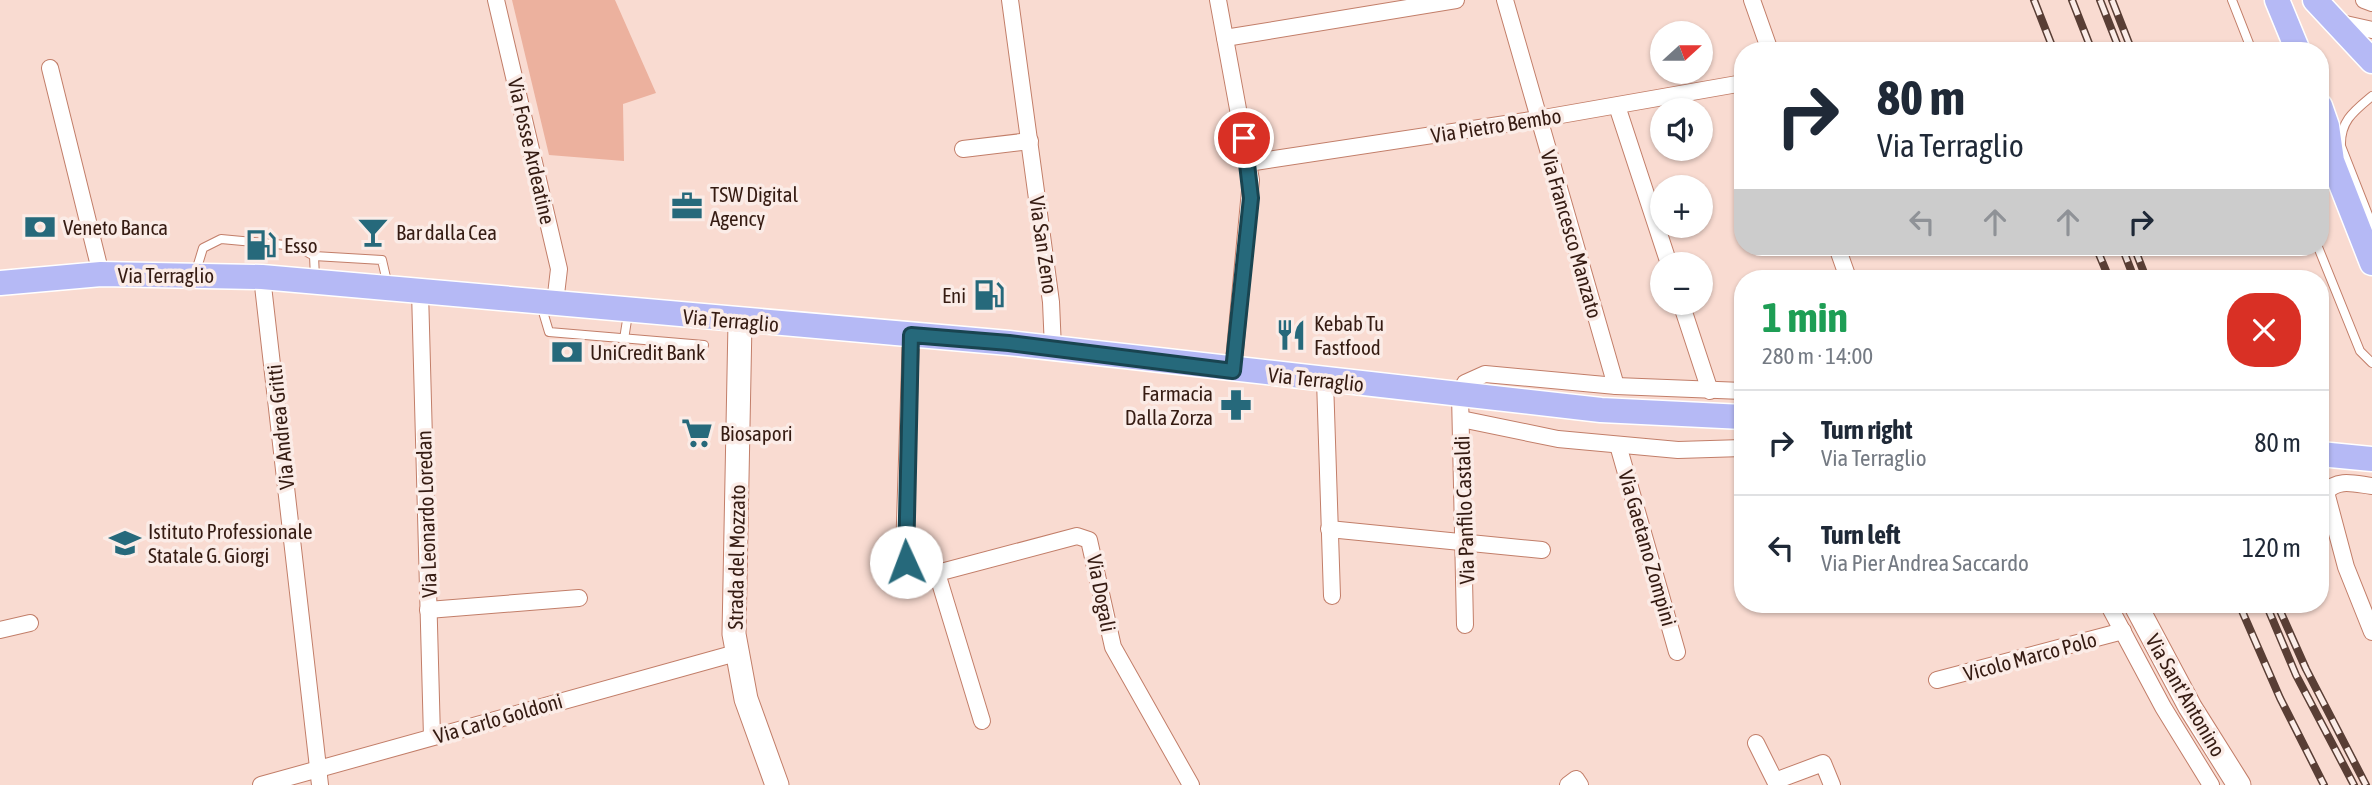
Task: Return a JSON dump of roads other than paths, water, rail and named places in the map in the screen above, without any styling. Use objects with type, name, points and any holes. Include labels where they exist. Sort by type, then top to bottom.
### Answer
[{"type":"main road","points":[[2277,0],[2294,42]]},
{"type":"main road","points":[[2315,0],[2372,61]]},
{"type":"main road","points":[[2329,174],[2372,263]]},
{"type":"main road","name":"Via Terraglio","points":[[0,283],[101,274],[195,274],[315,281],[1053,349],[1325,380],[1467,403],[1734,417]]},
{"type":"main road","points":[[2329,455],[2372,459]]},
{"type":"street","name":"Via Fosse Ardeatine","points":[[496,0],[557,258],[559,279],[547,303]]},
{"type":"street","name":"Via San Zeno","points":[[1010,0],[1054,320],[1053,349]]},
{"type":"street","points":[[1218,0],[1248,163],[1251,198],[1233,371]]},
{"type":"street","points":[[1225,38],[1362,8],[1456,0]]},
{"type":"street","name":"Via Francesco Manzato","points":[[1505,0],[1616,386]]},
{"type":"street","points":[[1752,0],[1767,42]]},
{"type":"street","points":[[2364,0],[2372,3]]},
{"type":"street","points":[[2332,19],[2372,30]]},
{"type":"street","points":[[50,68],[101,274]]},
{"type":"street","name":"Via Pietro Bembo","points":[[1248,163],[1538,119],[1734,85]]},
{"type":"street","points":[[1617,106],[1664,252]]},
{"type":"street","points":[[963,149],[1030,141]]},
{"type":"street","name":"Via Andrea Gritti","points":[[262,277],[319,777]]},
{"type":"street","name":"Via Leonardo Loredan","points":[[420,291],[432,737]]},
{"type":"street","points":[[1685,315],[1710,391]]},
{"type":"street","name":"Strada del Mozzato","points":[[740,322],[733,606],[736,653],[746,699],[777,785]]},
{"type":"street","points":[[911,335],[904,553],[915,575],[937,573],[982,721]]},
{"type":"street","points":[[1467,403],[1465,383],[1485,374],[1616,386],[1734,391]]},
{"type":"street","points":[[1325,380],[1332,596]]},
{"type":"street","name":"Via Terraglio","points":[[1467,403],[1558,439],[1678,450],[1734,448]]},
{"type":"street","name":"Via Panfilo Castaldi","points":[[1465,625],[1467,403]]},
{"type":"street","name":"Via Gaetano Zompini","points":[[1618,444],[1677,652]]},
{"type":"street","points":[[2329,488],[2342,482],[2372,486]]},
{"type":"street","points":[[2329,503],[2346,568],[2372,632]]},
{"type":"street","points":[[1329,529],[1542,550]]},
{"type":"street","name":"Via Dogali","points":[[937,573],[1077,536],[1089,540],[1113,647],[1191,785]]},
{"type":"street","points":[[428,610],[579,598]]},
{"type":"street","points":[[2113,613],[2163,707],[2211,785]]},
{"type":"street","name":"Via Sant'Antonino","points":[[2140,613],[2183,695],[2239,785]]},
{"type":"street","points":[[0,630],[30,623]]},
{"type":"street","name":"Vicolo Marco Polo","points":[[1937,680],[2123,631]]},
{"type":"street","name":"Via Carlo Goldoni","points":[[261,785],[319,777],[432,737],[736,653]]},
{"type":"street","points":[[1756,744],[1775,781],[1823,763],[1832,785]]},
{"type":"street","points":[[1568,785],[1576,779],[1580,785]]},
{"type":"lane","points":[[2232,0],[2248,42]]},
{"type":"lane","points":[[2372,96],[2350,114],[2340,135],[2341,146],[2372,225]]},
{"type":"lane","points":[[195,274],[203,248],[221,239],[296,246],[314,256],[382,260],[389,288]]},
{"type":"lane","points":[[314,256],[315,281]]},
{"type":"lane","points":[[2329,274],[2360,351],[2372,363]]},
{"type":"lane","points":[[547,303],[550,332],[704,345]]},
{"type":"lane","points":[[624,339],[628,311]]},
{"type":"railway","points":[[2034,0],[2050,42]]},
{"type":"railway","points":[[2072,0],[2088,42]]},
{"type":"railway","points":[[2100,0],[2116,42]]},
{"type":"railway","points":[[2112,0],[2128,42]]},
{"type":"railway","points":[[2100,256],[2106,270]]},
{"type":"railway","points":[[2125,256],[2131,270]]},
{"type":"railway","points":[[2137,256],[2143,270]]},
{"type":"railway","points":[[2243,613],[2280,698],[2324,785]]},
{"type":"railway","points":[[2270,613],[2296,675],[2354,785]]},
{"type":"railway","points":[[2281,613],[2306,669],[2366,785]]},
{"type":"place","name":"TSW Digital Agency","points":[[687,206]]},
{"type":"place","name":"Veneto Banca","points":[[40,227]]},
{"type":"place","name":"Bar dalla Cea","points":[[373,232]]},
{"type":"place","name":"Esso","points":[[261,245]]},
{"type":"place","name":"Eni","points":[[989,295]]},
{"type":"place","name":"Kebab Tu Fastfood","points":[[1291,335]]},
{"type":"place","name":"UniCredit Bank","points":[[567,352]]},
{"type":"place","name":"Farmacia Dalla Zorza","points":[[1236,405]]},
{"type":"place","name":"Biosapori","points":[[697,433]]},
{"type":"place","name":"Istituto Professionale Statale G. Giorgi","points":[[125,543]]}]
